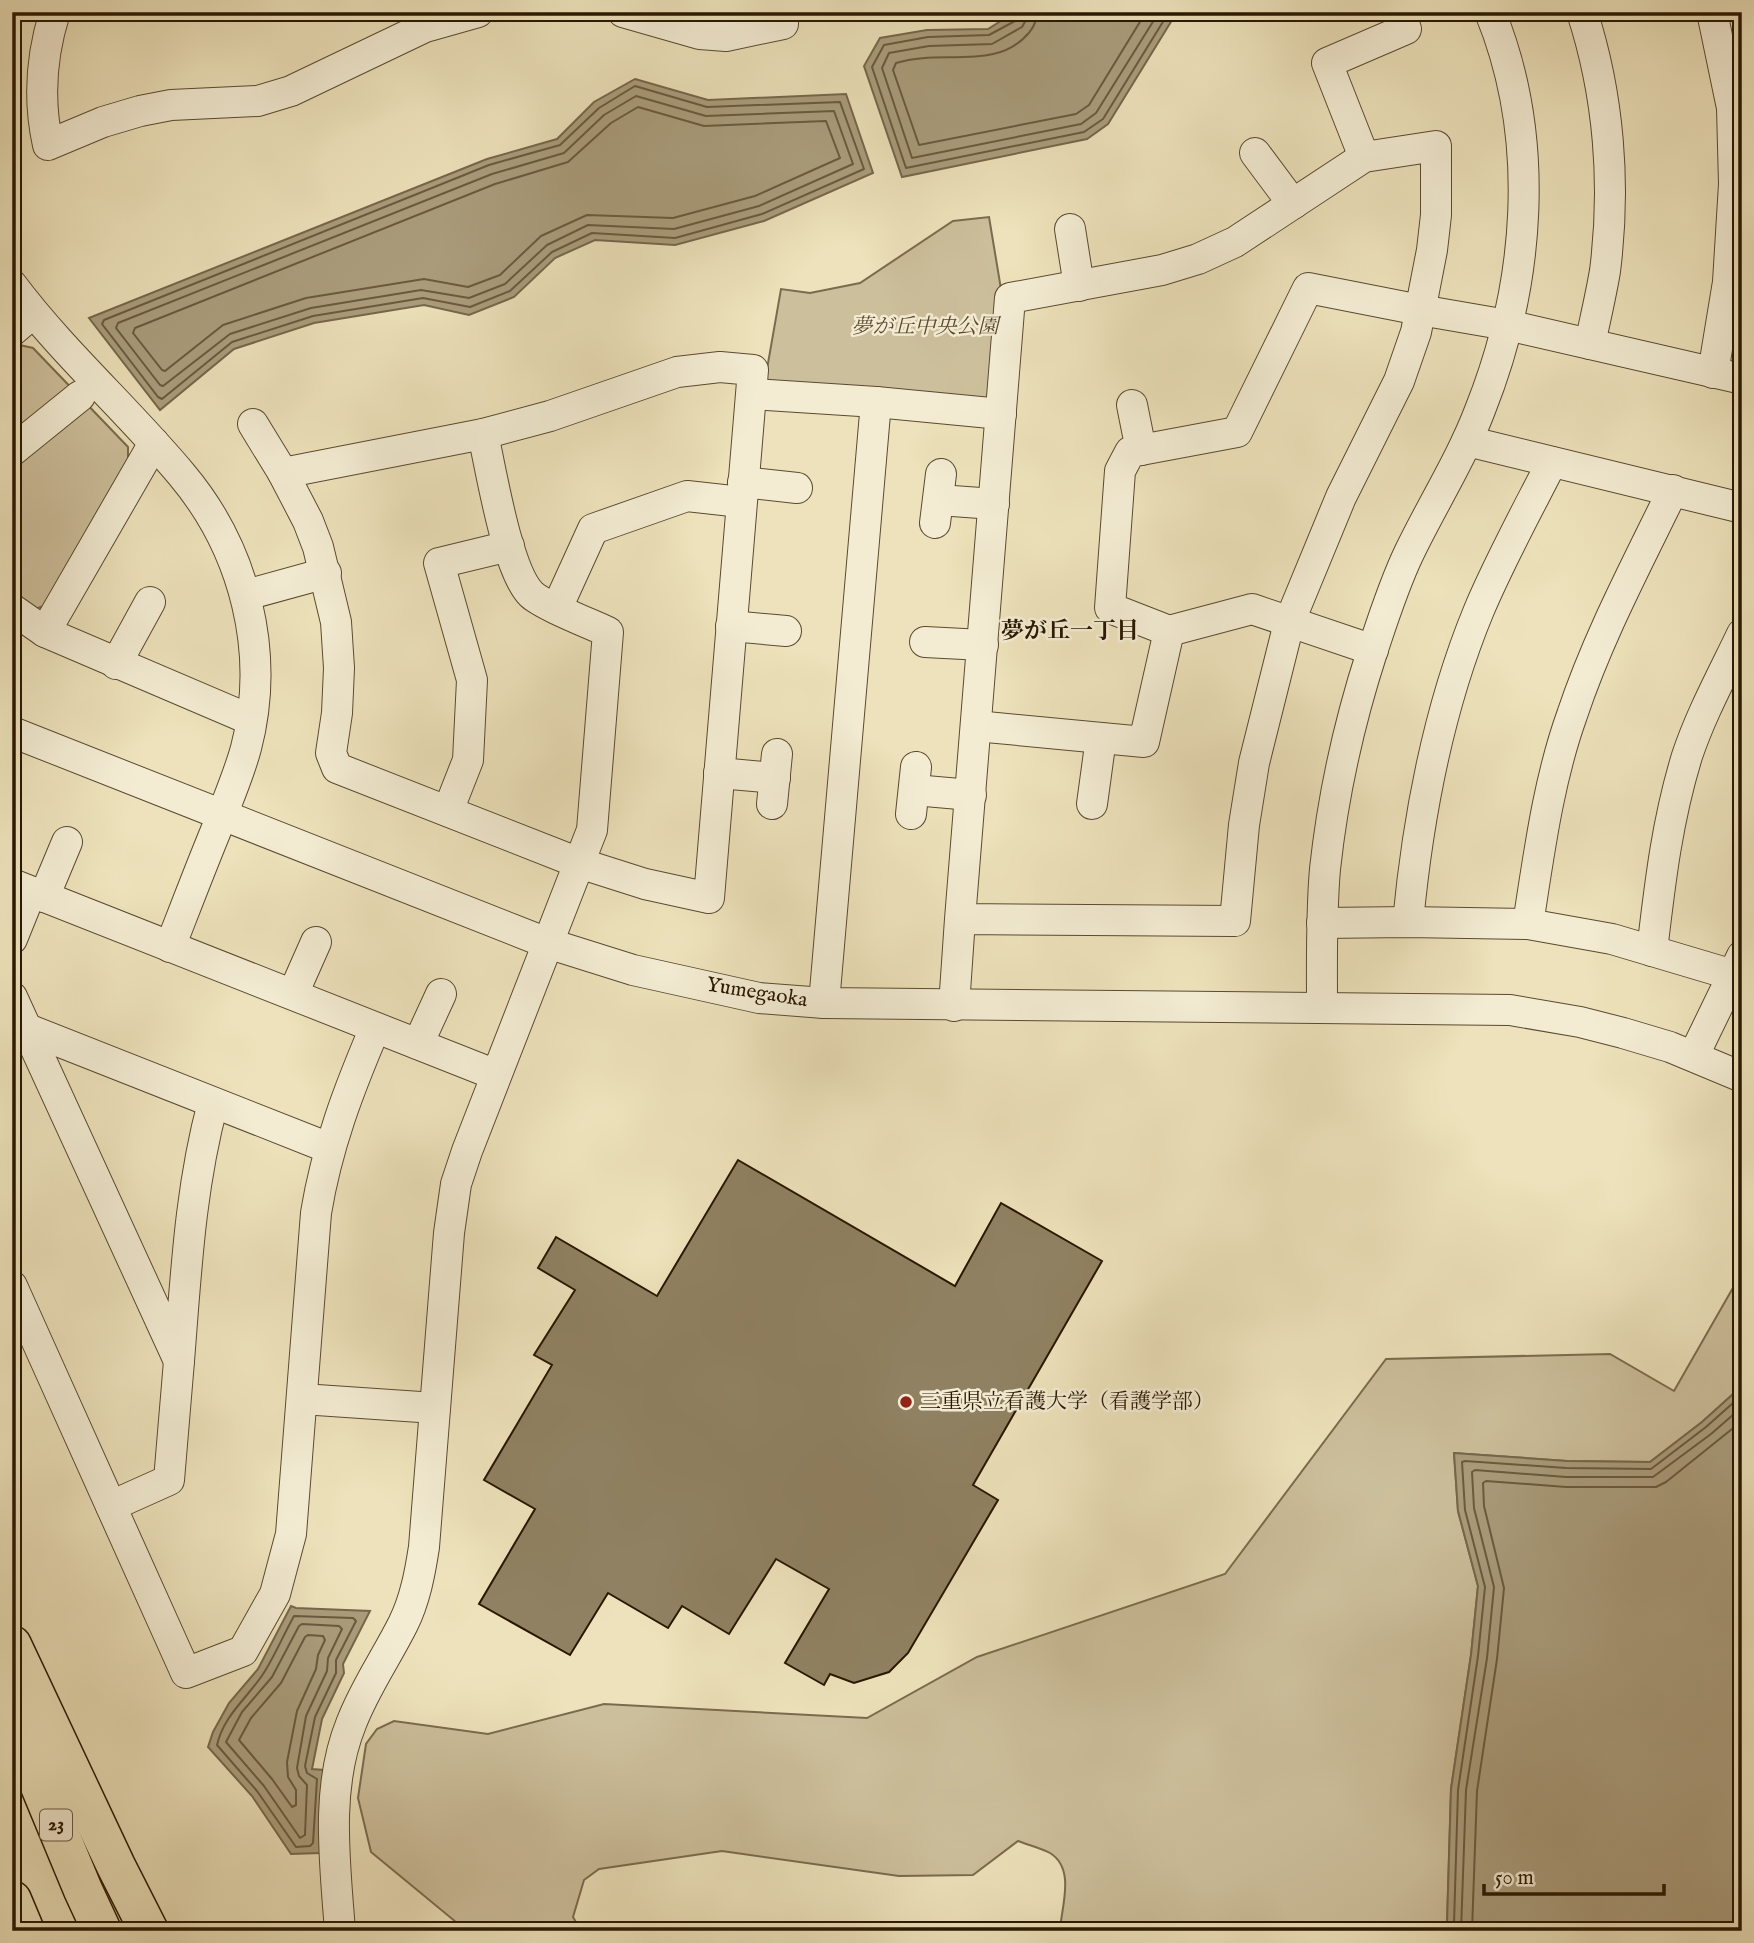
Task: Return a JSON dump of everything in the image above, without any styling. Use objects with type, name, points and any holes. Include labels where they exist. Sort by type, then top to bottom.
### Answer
[{"type":"highway","points":[[12,1645],[149,1931]]},
{"type":"highway","name":"23","points":[[12,1719],[102,1931]]},
{"type":"highway","points":[[12,1899],[25,1931]]},
{"type":"street","points":[[55,12],[47,39],[43,70],[43,121],[48,145],[103,122],[140,111],[171,105],[258,101],[291,92],[425,27],[478,12]]},
{"type":"street","points":[[623,12],[701,34],[726,36],[783,24],[783,12]]},
{"type":"street","points":[[1364,157],[1327,63],[1406,29],[1400,12]]},
{"type":"street","points":[[1322,1007],[1325,870],[1341,763],[1355,708],[1408,555],[1467,441],[1492,380],[1515,295],[1522,235],[1521,126],[1514,92],[1490,12]]},
{"type":"street","points":[[1582,12],[1605,106],[1608,147],[1608,235],[1604,273],[1590,344]]},
{"type":"street","points":[[1373,650],[1252,609],[1169,631],[1110,608],[1120,471],[1130,453],[1237,432],[1308,288],[1507,324],[1728,376],[1728,282],[1734,184],[1732,108],[1712,12]]},
{"type":"street","points":[[954,1006],[960,919],[1010,298],[1162,270],[1198,259],[1235,242],[1364,157],[1436,146],[1436,215],[1416,332],[1399,381],[1341,497],[1289,622],[1254,763],[1244,825],[1235,920],[960,919]]},
{"type":"street","points":[[1255,153],[1293,204]]},
{"type":"street","points":[[1071,229],[1079,286]]},
{"type":"street","points":[[12,285],[23,322],[154,443],[202,501],[232,554],[246,595],[256,664],[255,696],[246,747],[170,947]]},
{"type":"street","points":[[253,424],[283,472],[308,521],[326,573],[336,622],[339,668],[337,713],[331,753],[337,768],[579,863],[645,884],[709,898],[753,370],[720,367],[677,372],[550,416],[483,434],[283,472]]},
{"type":"street","points":[[752,394],[1001,414]]},
{"type":"street","points":[[12,451],[80,396]]},
{"type":"street","points":[[824,1003],[876,402]]},
{"type":"street","points":[[1132,405],[1141,450]]},
{"type":"street","points":[[340,1931],[335,1791],[350,1724],[404,1622],[415,1593],[424,1547],[449,1233],[456,1184],[592,830],[608,632],[532,596],[520,580],[509,546],[483,434]]},
{"type":"street","points":[[1467,441],[1742,508]]},
{"type":"street","points":[[45,632],[154,443]]},
{"type":"street","points":[[1408,922],[1421,813],[1454,679],[1479,611],[1552,462]]},
{"type":"street","points":[[557,608],[593,529],[687,496],[796,488]]},
{"type":"street","points":[[1528,924],[1552,785],[1571,716],[1609,622],[1673,490]]},
{"type":"street","points":[[938,499],[994,503]]},
{"type":"street","points":[[448,811],[468,760],[472,680],[439,564],[509,546]]},
{"type":"street","points":[[246,595],[326,573]]},
{"type":"street","points":[[116,664],[150,602]]},
{"type":"street","points":[[12,609],[45,632],[251,720]]},
{"type":"street","points":[[731,626],[786,632]]},
{"type":"street","points":[[976,726],[1144,742],[1169,631]]},
{"type":"street","points":[[1652,951],[1664,850],[1678,790],[1693,741],[1742,634]]},
{"type":"street","points":[[924,642],[983,646]]},
{"type":"street","name":"Yumegaoka","points":[[12,732],[547,943],[633,970],[759,998],[824,1003],[954,1006],[1510,1010],[1612,1030],[1693,1055],[1742,1077]]},
{"type":"street","points":[[1094,804],[1101,738]]},
{"type":"street","points":[[719,773],[774,779]]},
{"type":"street","points":[[913,790],[971,795]]},
{"type":"street","points":[[12,939],[29,891],[67,842]]},
{"type":"street","points":[[29,891],[496,1075]]},
{"type":"street","points":[[1322,923],[1528,924],[1737,966],[1693,1055]]},
{"type":"street","points":[[293,994],[315,941]]},
{"type":"street","points":[[418,1044],[440,993]]},
{"type":"street","points":[[12,997],[179,1361]]},
{"type":"street","points":[[25,1028],[329,1148]]},
{"type":"street","points":[[12,1286],[186,1673],[243,1651],[275,1594],[291,1534],[316,1213],[329,1148],[348,1091],[375,1028]]},
{"type":"street","points":[[111,1506],[169,1480],[192,1201],[201,1147],[213,1103]]},
{"type":"street","points":[[302,1399],[435,1408]]},
{"type":"green space","name":"夢が丘中央公園","points":[[989,217],[1001,289],[992,403],[764,386],[781,289],[810,293],[860,283],[953,221]]},
{"type":"green space","points":[[15,344],[33,348],[128,447],[128,464],[46,605],[30,611],[12,596],[12,347]]},
{"type":"green space","points":[[1742,1272],[1742,1386],[1702,1422],[1650,1462],[1567,1461],[1454,1453],[1458,1511],[1478,1586],[1471,1655],[1451,1789],[1447,1924],[1443,1931],[1068,1931],[1061,1921],[1065,1894],[1062,1866],[1050,1853],[1018,1841],[973,1875],[899,1876],[722,1851],[599,1869],[584,1880],[573,1917],[581,1931],[460,1931],[456,1922],[371,1852],[358,1798],[366,1744],[377,1729],[394,1721],[488,1734],[604,1704],[867,1718],[977,1657],[1225,1574],[1386,1359],[1610,1354],[1674,1391]]},
{"type":"water","points":[[1015,12],[1177,12],[1108,124],[1087,139],[902,177],[864,66],[880,38],[927,30],[988,29]]},
{"type":"water","points":[[635,79],[708,100],[846,94],[873,173],[764,221],[675,245],[595,240],[555,258],[514,297],[469,315],[424,305],[314,323],[234,349],[160,410],[89,318],[487,159],[557,139],[594,102]]},
{"type":"water","points":[[1742,1386],[1742,1931],[1443,1931],[1447,1924],[1451,1789],[1471,1655],[1478,1586],[1458,1511],[1454,1453],[1567,1461],[1650,1462],[1702,1422]]},
{"type":"water","points":[[291,1606],[370,1611],[343,1664],[344,1673],[322,1719],[312,1769],[324,1770],[320,1853],[291,1854],[252,1796],[208,1747],[229,1703],[258,1669]]},
{"type":"building","points":[[738,1160],[955,1286],[1001,1203],[1102,1261],[973,1485],[998,1500],[908,1653],[889,1672],[854,1683],[830,1674],[824,1685],[785,1663],[829,1589],[776,1559],[729,1634],[682,1606],[668,1628],[608,1593],[570,1655],[479,1604],[535,1509],[484,1480],[552,1365],[534,1355],[575,1290],[538,1268],[556,1237],[657,1296]]},
{"type":"place","name":"三重県立看護大学（看護学部）","points":[[906,1402]]},
{"type":"district","name":"夢が丘一丁目","points":[[1070,631]]}]
